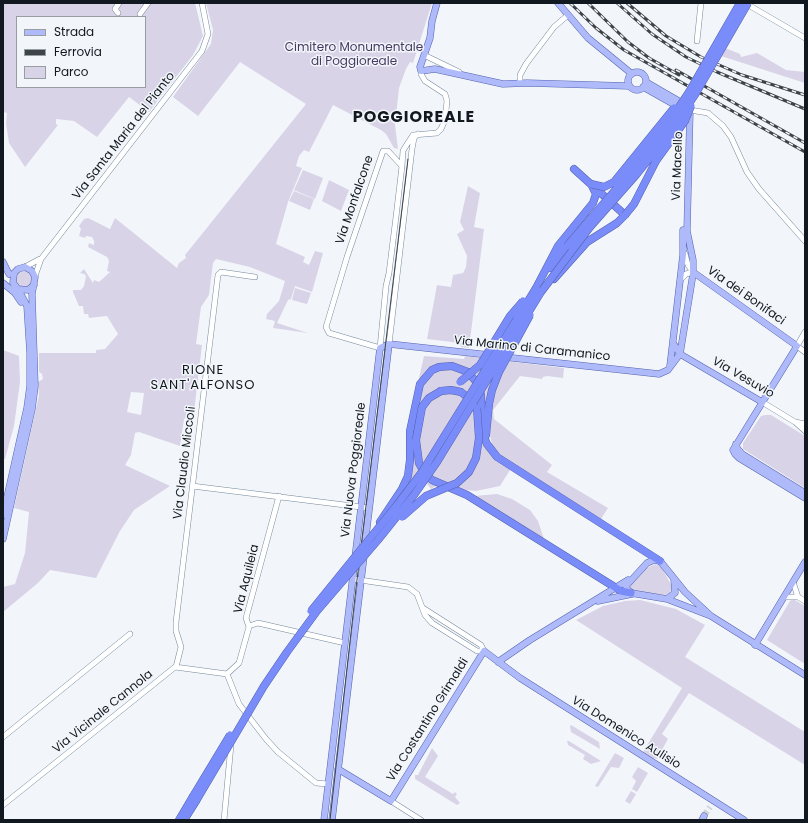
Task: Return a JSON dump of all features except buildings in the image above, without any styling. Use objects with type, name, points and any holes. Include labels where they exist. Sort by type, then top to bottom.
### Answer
[{"type":"highway","points":[[591,184],[604,187],[614,182],[692,93],[740,3]]},
{"type":"highway","points":[[184,820],[264,686],[287,652],[317,611],[376,537],[430,460],[538,290],[576,234],[647,152],[692,93],[746,3]]},
{"type":"highway","points":[[632,594],[625,593],[616,588],[476,500],[432,480],[425,474],[418,460],[416,440],[417,425],[422,407],[429,398],[460,382],[477,369],[515,309],[538,290],[587,242],[617,223],[625,215],[634,204],[656,161],[686,120],[692,93]]},
{"type":"highway","points":[[574,169],[625,215]]},
{"type":"highway","points":[[491,451],[487,439],[489,404],[492,390],[499,372],[524,328],[554,253],[593,203],[596,194],[591,184]]},
{"type":"highway","points":[[376,537],[408,476],[410,460],[410,431],[420,384],[429,372],[443,366],[458,367],[471,374],[479,387],[482,432],[491,451],[501,460],[660,561]]},
{"type":"highway","points":[[179,820],[260,684],[286,646],[337,578],[376,537],[419,500],[433,492],[457,483],[466,475],[473,465],[479,438],[477,408],[470,398],[460,392],[451,390],[441,391]]},
{"type":"main road","points":[[437,3],[432,21],[430,38],[420,68],[423,72],[435,69],[452,74],[469,76],[503,84],[617,84],[629,86],[635,90],[644,85]]},
{"type":"main road","points":[[558,3],[588,38],[632,74]]},
{"type":"main road","points":[[617,84],[623,81],[626,74],[625,69]]},
{"type":"main road","points":[[629,86],[628,78],[632,74],[640,73],[644,77],[644,85]]},
{"type":"main road","points":[[644,85],[690,110]]},
{"type":"main road","name":"Via Macello","points":[[683,106],[688,118],[685,231]]},
{"type":"main road","name":"Via Macello","points":[[685,231],[690,110]]},
{"type":"main road","points":[[670,367],[685,231]]},
{"type":"main road","points":[[670,367],[680,354],[684,339],[692,285],[693,272],[685,231]]},
{"type":"main road","points":[[3,515],[29,398],[30,353],[28,315],[25,301],[7,273],[4,263]]},
{"type":"main road","points":[[3,539],[34,398],[35,370],[32,294],[35,276],[32,271],[25,267],[7,273]]},
{"type":"main road","name":"Via dei Bonifaci","points":[[693,272],[796,346]]},
{"type":"main road","points":[[3,282],[16,288],[28,290],[34,285]]},
{"type":"main road","points":[[3,282],[17,296],[28,315]]},
{"type":"main road","points":[[674,338],[676,349],[680,354]]},
{"type":"main road","points":[[380,348],[389,344]]},
{"type":"main road","name":"Via Marino di Caramanico","points":[[389,344],[659,374],[670,367]]},
{"type":"main road","name":"Via Nuova Poggioreale","points":[[332,820],[389,344]]},
{"type":"main road","points":[[796,346],[733,450],[736,456],[805,498]]},
{"type":"main road","name":"Via Nuova Poggioreale","points":[[324,820],[380,348]]},
{"type":"main road","name":"Via Vesuvio","points":[[680,354],[762,402]]},
{"type":"main road","points":[[736,444],[737,448],[742,454],[805,493]]},
{"type":"main road","points":[[632,594],[626,586],[636,574],[650,561],[660,561],[690,597],[711,616],[805,675]]},
{"type":"main road","points":[[755,644],[805,562]]},
{"type":"main road","points":[[498,662],[530,640],[593,603],[636,574]]},
{"type":"main road","points":[[667,599],[673,596],[676,591],[672,576]]},
{"type":"main road","points":[[593,603],[632,594],[667,599],[711,616]]},
{"type":"main road","name":"Via Domenico Aulisio","points":[[484,651],[520,678],[744,820]]},
{"type":"main road","name":"Via Costantino Grimaldi","points":[[391,801],[484,651]]},
{"type":"main road","points":[[330,769],[338,769],[391,801]]},
{"type":"main road","points":[[710,807],[713,801]]},
{"type":"main road","points":[[731,812],[734,820]]},
{"type":"street","points":[[118,13],[115,9],[119,3]]},
{"type":"street","points":[[140,14],[148,3]]},
{"type":"street","name":"Via Santa Maria del Pianto","points":[[35,276],[41,259],[202,50],[208,34],[202,3]]},
{"type":"street","points":[[697,41],[701,3]]},
{"type":"street","points":[[715,53],[746,3],[805,38]]},
{"type":"street","points":[[520,83],[520,75],[526,64],[554,27],[568,15]]},
{"type":"street","points":[[426,56],[469,76]]},
{"type":"street","name":"Via Nuova Poggioreale","points":[[380,348],[403,152],[412,136],[423,133],[434,133],[441,129],[445,120],[447,101],[443,92],[426,82],[423,72]]},
{"type":"street","points":[[683,106],[692,93]]},
{"type":"street","points":[[690,110],[708,113],[723,126],[731,137],[748,172],[759,189],[805,241]]},
{"type":"street","name":"Via Nuova Poggioreale","points":[[389,344],[414,138],[418,134],[423,133]]},
{"type":"street","points":[[403,152],[409,148],[412,153]]},
{"type":"street","name":"Via Monfalcone","points":[[380,348],[327,331],[326,327],[347,257],[383,152],[388,151],[402,166]]},
{"type":"street","points":[[680,280],[686,274],[693,272],[688,265],[683,247]]},
{"type":"street","points":[[25,267],[34,264],[41,259]]},
{"type":"street","name":"Via Claudio Miccoli","points":[[176,667],[181,647],[176,631],[176,622],[218,275],[221,272],[255,277]]},
{"type":"street","points":[[680,280],[687,278],[692,285]]},
{"type":"street","points":[[796,346],[805,332]]},
{"type":"street","points":[[674,338],[678,341],[684,339]]},
{"type":"street","name":"Via dei Bonifaci","points":[[796,346],[805,352]]},
{"type":"street","name":"Via Vesuvio","points":[[762,402],[795,422],[805,431]]},
{"type":"street","name":"Via Vesuvio","points":[[795,422],[804,422]]},
{"type":"street","points":[[192,486],[369,508]]},
{"type":"street","name":"Via Aquileia","points":[[227,674],[239,663],[250,626],[246,618],[279,496]]},
{"type":"street","points":[[352,579],[408,587],[417,594],[423,608],[428,619],[436,626],[477,651],[484,651],[481,645],[423,608]]},
{"type":"street","points":[[793,582],[798,597]]},
{"type":"street","points":[[784,597],[798,597],[805,601]]},
{"type":"street","points":[[250,626],[258,623],[345,643]]},
{"type":"street","points":[[3,737],[130,634]]},
{"type":"street","points":[[176,667],[227,674],[244,713],[278,752],[316,783],[328,784]]},
{"type":"street","name":"Via Vicinale Cannola","points":[[3,804],[176,667]]},
{"type":"street","points":[[224,820],[228,764],[233,734],[244,713]]},
{"type":"street","points":[[391,801],[421,820]]},
{"type":"green space","points":[[3,3],[195,3],[203,36],[193,55],[149,112],[129,97],[97,137],[74,121],[56,119],[56,124],[58,125],[25,167],[9,143],[6,123],[7,113],[3,112]]},
{"type":"green space","name":"Cimitero Monumentale di Poggioreale","points":[[206,3],[432,3],[413,63],[410,62],[406,69],[399,88],[395,125],[398,149],[394,148],[386,134],[381,130],[333,105],[309,152],[304,150],[299,156],[296,166],[302,168],[288,202],[276,244],[305,257],[303,262],[309,265],[315,251],[323,253],[312,292],[295,286],[291,299],[288,300],[277,323],[308,333],[273,328],[275,321],[266,319],[267,314],[279,301],[285,281],[250,267],[216,259],[213,263],[209,295],[201,307],[196,344],[202,345],[194,412],[184,419],[180,446],[139,432],[135,433],[131,455],[125,465],[170,486],[134,510],[120,531],[96,578],[50,570],[38,583],[3,612],[3,587],[15,584],[25,553],[29,512],[14,508],[39,395],[38,382],[43,379],[42,374],[39,372],[39,353],[96,353],[96,350],[105,349],[118,334],[107,316],[89,318],[88,314],[84,314],[83,306],[79,306],[73,292],[73,290],[81,290],[84,286],[86,276],[80,273],[84,269],[93,283],[94,280],[99,282],[110,272],[107,271],[109,261],[107,257],[88,247],[89,243],[94,245],[94,241],[92,237],[86,236],[85,238],[79,236],[81,229],[79,226],[84,219],[88,218],[110,229],[115,218],[177,268],[179,263],[186,258],[185,255],[306,104],[240,62],[198,116],[173,97],[211,44],[213,30]],"holes":[[[131,392],[144,393],[141,415],[127,412]]]},
{"type":"green space","points":[[725,48],[740,54],[741,57],[757,53],[786,70],[805,72],[805,83],[721,56]]},
{"type":"green space","points":[[303,170],[323,178],[315,199],[294,190]]},
{"type":"green space","points":[[329,180],[349,190],[341,211],[322,201]]},
{"type":"green space","points":[[468,186],[480,193],[474,227],[484,229],[469,348],[461,347],[460,343],[427,339],[437,285],[451,287],[453,275],[463,273],[466,267],[467,256],[457,234],[464,230],[460,222]]},
{"type":"green space","points":[[294,191],[314,199],[310,210],[289,201]]},
{"type":"green space","points":[[20,270],[29,271],[34,279],[29,287],[23,289],[15,284],[15,274]]},
{"type":"green space","points":[[295,288],[311,293],[307,304],[292,300]]},
{"type":"green space","points":[[3,350],[19,356],[20,382],[14,426],[5,459],[3,459]]},
{"type":"green space","points":[[424,356],[464,359],[465,356],[564,368],[563,378],[547,376],[543,377],[542,379],[520,376],[493,410],[494,419],[552,465],[547,472],[608,508],[601,519],[499,456],[492,445],[490,435],[492,405],[485,431],[481,383],[477,376],[468,368],[455,364],[436,365],[422,385],[436,371],[449,368],[465,372],[477,388],[483,444],[494,460],[510,470],[500,486],[476,491],[458,489],[432,477],[422,465],[414,447],[415,462],[419,472],[436,486],[431,489],[427,484],[405,480],[417,387]]},
{"type":"green space","points":[[771,415],[805,436],[805,488],[743,449],[743,443],[761,416]]},
{"type":"green space","points":[[497,494],[512,499],[530,510],[538,521],[544,539],[474,496]]},
{"type":"green space","points":[[656,564],[661,567],[672,586],[670,593],[666,595],[631,591],[629,585],[646,568]]},
{"type":"green space","points":[[793,599],[805,606],[805,664],[767,640],[790,601]]},
{"type":"green space","points":[[640,600],[676,609],[705,625],[685,657],[805,732],[805,765],[689,693],[662,734],[668,739],[657,759],[653,759],[643,752],[682,688],[576,620],[603,606],[625,601]]},
{"type":"green space","points":[[571,725],[599,742],[600,749],[571,732]]},
{"type":"green space","points":[[567,741],[601,761],[591,764],[583,759],[585,755],[568,745]]},
{"type":"green space","points":[[432,748],[438,756],[425,777],[453,794],[455,792],[457,794],[455,797],[460,803],[457,805],[415,779],[415,775],[418,775]]},
{"type":"green space","points":[[615,753],[624,758],[619,768],[611,767],[598,787],[595,786]]},
{"type":"green space","points":[[638,767],[648,773],[637,792],[632,789],[636,781],[632,777]]},
{"type":"green space","points":[[631,791],[636,794],[630,804],[625,801]]},
{"type":"tunnel","points":[[704,816],[710,807]]},
{"type":"tram line","points":[[330,820],[356,588],[408,159]]},
{"type":"railway","points":[[570,3],[596,28],[624,50],[805,152]]},
{"type":"railway","points":[[588,3],[628,42],[649,58],[679,75]]},
{"type":"railway","points":[[617,3],[652,34],[686,57],[717,72],[805,109]]},
{"type":"railway","points":[[627,3],[666,36],[701,57],[742,75],[805,95]]},
{"type":"railway","points":[[676,70],[805,143]]},
{"type":"district","name":"POGGIOREALE","points":[[414,118]]},
{"type":"district","name":"RIONE SANT'ALFONSO","points":[[203,378]]}]
